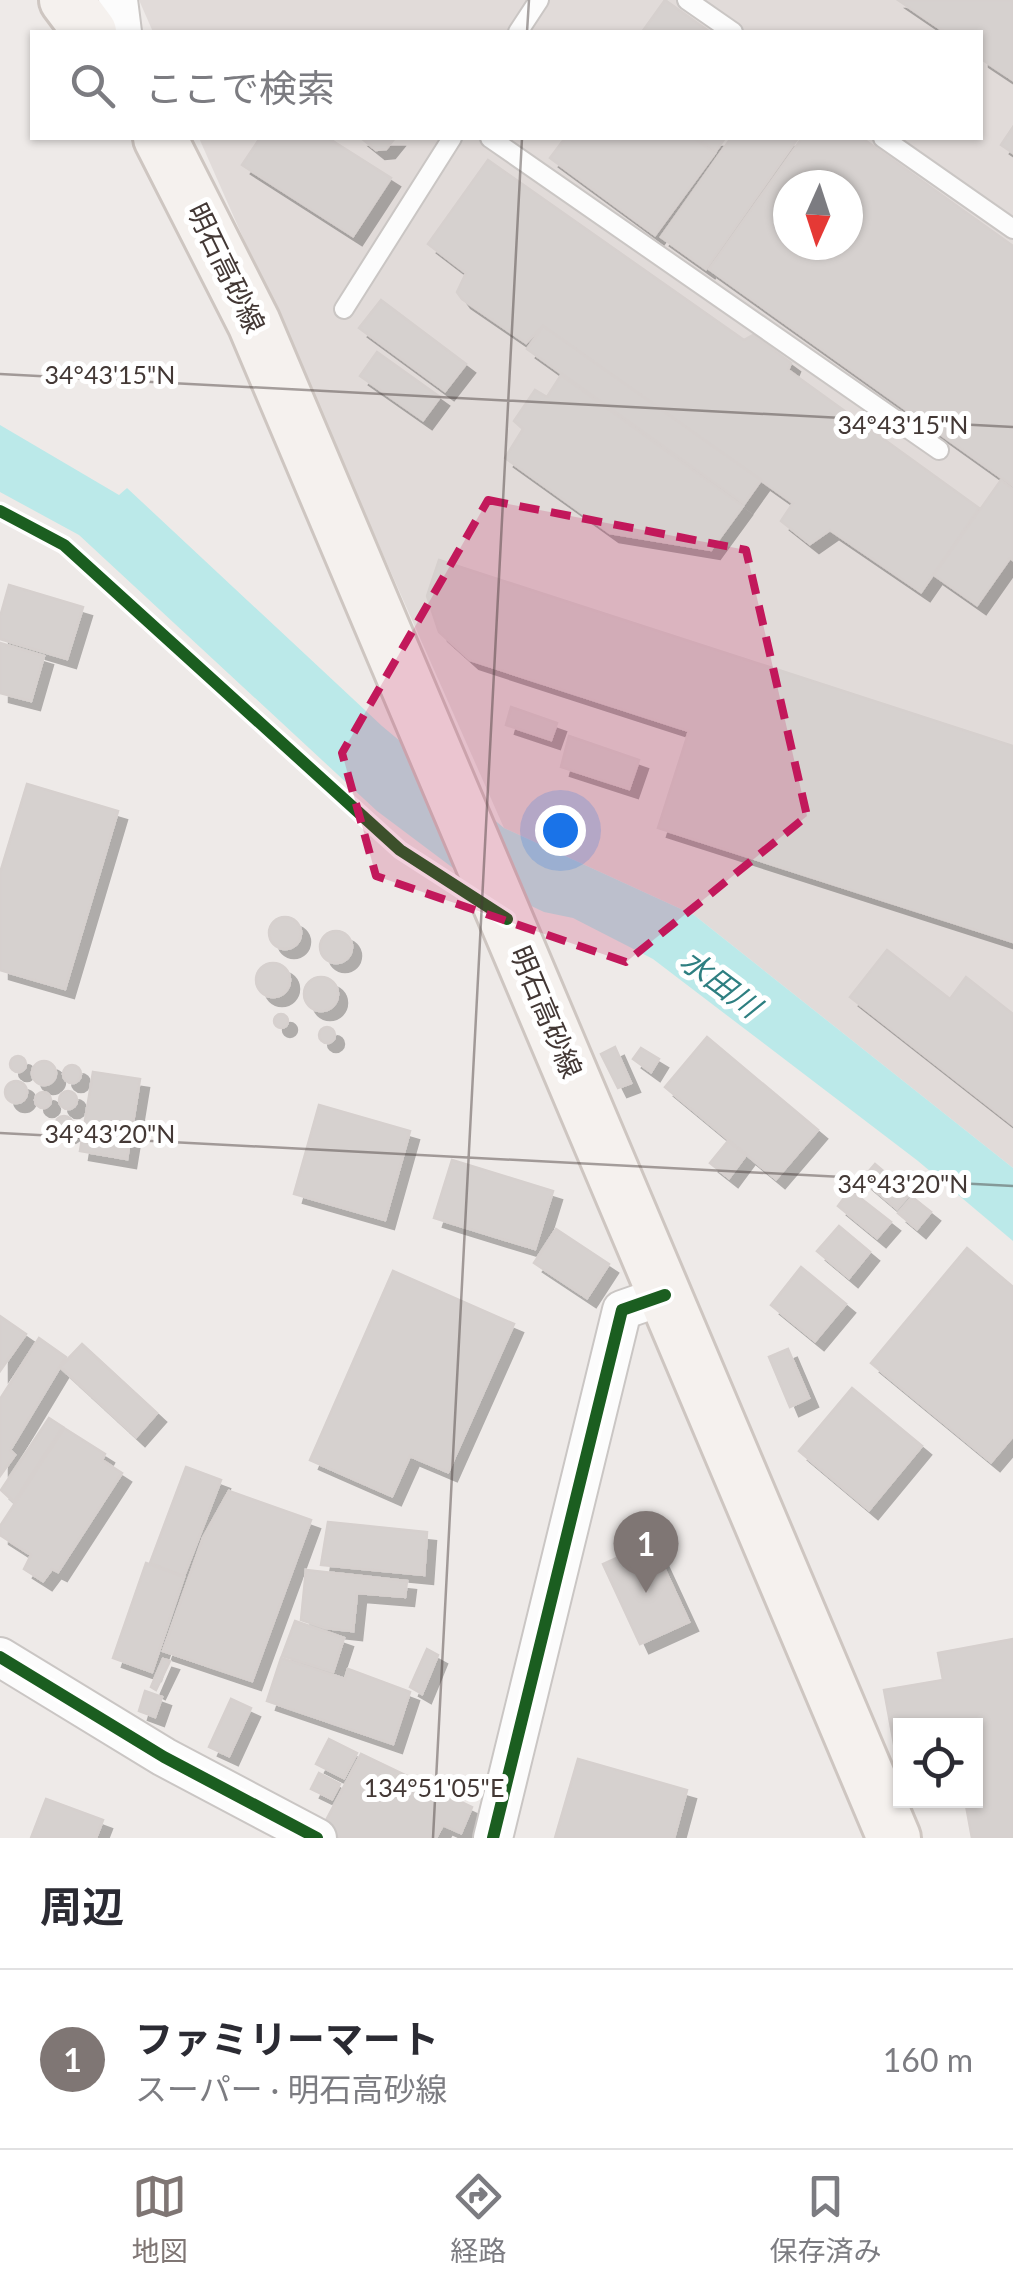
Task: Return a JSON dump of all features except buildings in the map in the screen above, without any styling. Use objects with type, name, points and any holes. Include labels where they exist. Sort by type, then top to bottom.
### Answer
[{"type":"main road","points":[[66,0],[88,30]]},
{"type":"main road","name":"明石高砂線","points":[[161,140],[254,324],[894,1838]]},
{"type":"street","points":[[118,0],[122,30]]},
{"type":"street","points":[[493,1838],[622,1310],[665,1295]]},
{"type":"street","points":[[0,1657],[164,1758],[317,1838]]},
{"type":"lane","points":[[519,30],[539,0]]},
{"type":"lane","points":[[687,0],[731,30]]},
{"type":"lane","points":[[344,308],[451,140]]},
{"type":"lane","points":[[493,140],[939,450]]},
{"type":"lane","points":[[885,140],[1013,229]]},
{"type":"highlighted area","points":[[488,500],[746,550],[807,816],[626,962],[376,876],[342,753]]},
{"type":"shaded area","points":[[139,0],[1013,0],[1013,1168],[694,915],[504,828],[200,140],[983,140],[983,30],[152,30]]},
{"type":"water","name":"水田川","points":[[0,425],[119,495],[127,488],[382,726],[504,828],[694,915],[1013,1168],[1013,1241],[918,1161],[653,959],[573,918],[544,912],[457,871],[377,811],[79,535],[0,492]]},
{"type":"cycle path","points":[[0,511],[64,545],[400,850],[507,919]]},
{"type":"cycle path","points":[[493,1838],[622,1310],[665,1295]]},
{"type":"cycle path","points":[[0,1657],[164,1757],[317,1838]]},
{"type":"place","name":"ファミリーマート","points":[[646,1593]]}]
